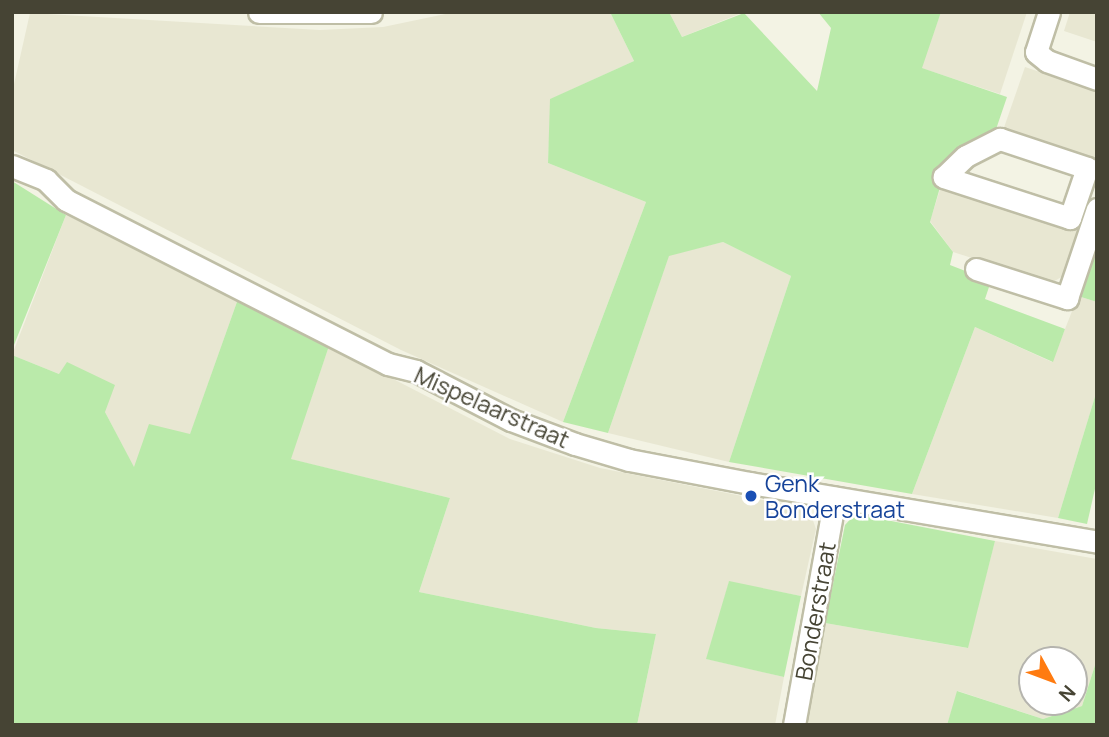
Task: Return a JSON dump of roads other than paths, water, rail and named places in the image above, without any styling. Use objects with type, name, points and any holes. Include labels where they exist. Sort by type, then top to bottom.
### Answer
[{"type":"street","points":[[259,12],[371,12]]},
{"type":"street","points":[[1049,12],[1036,52],[1047,61],[1097,79]]},
{"type":"street","points":[[1000,139],[1087,168],[1091,175],[1070,218],[944,177],[966,156],[1000,139]]},
{"type":"street","points":[[999,145],[1091,175]]},
{"type":"street","name":"Mispelaarstraat","points":[[12,166],[46,180],[66,200],[366,353],[416,371],[511,420],[629,460],[1097,542]]},
{"type":"street","points":[[956,175],[1072,212],[1095,214],[1067,298],[976,269]]},
{"type":"street","name":"Bonderstraat","points":[[794,725],[835,498]]},
{"type":"place","name":"Genk Bonderstraat","points":[[751,496]]}]
